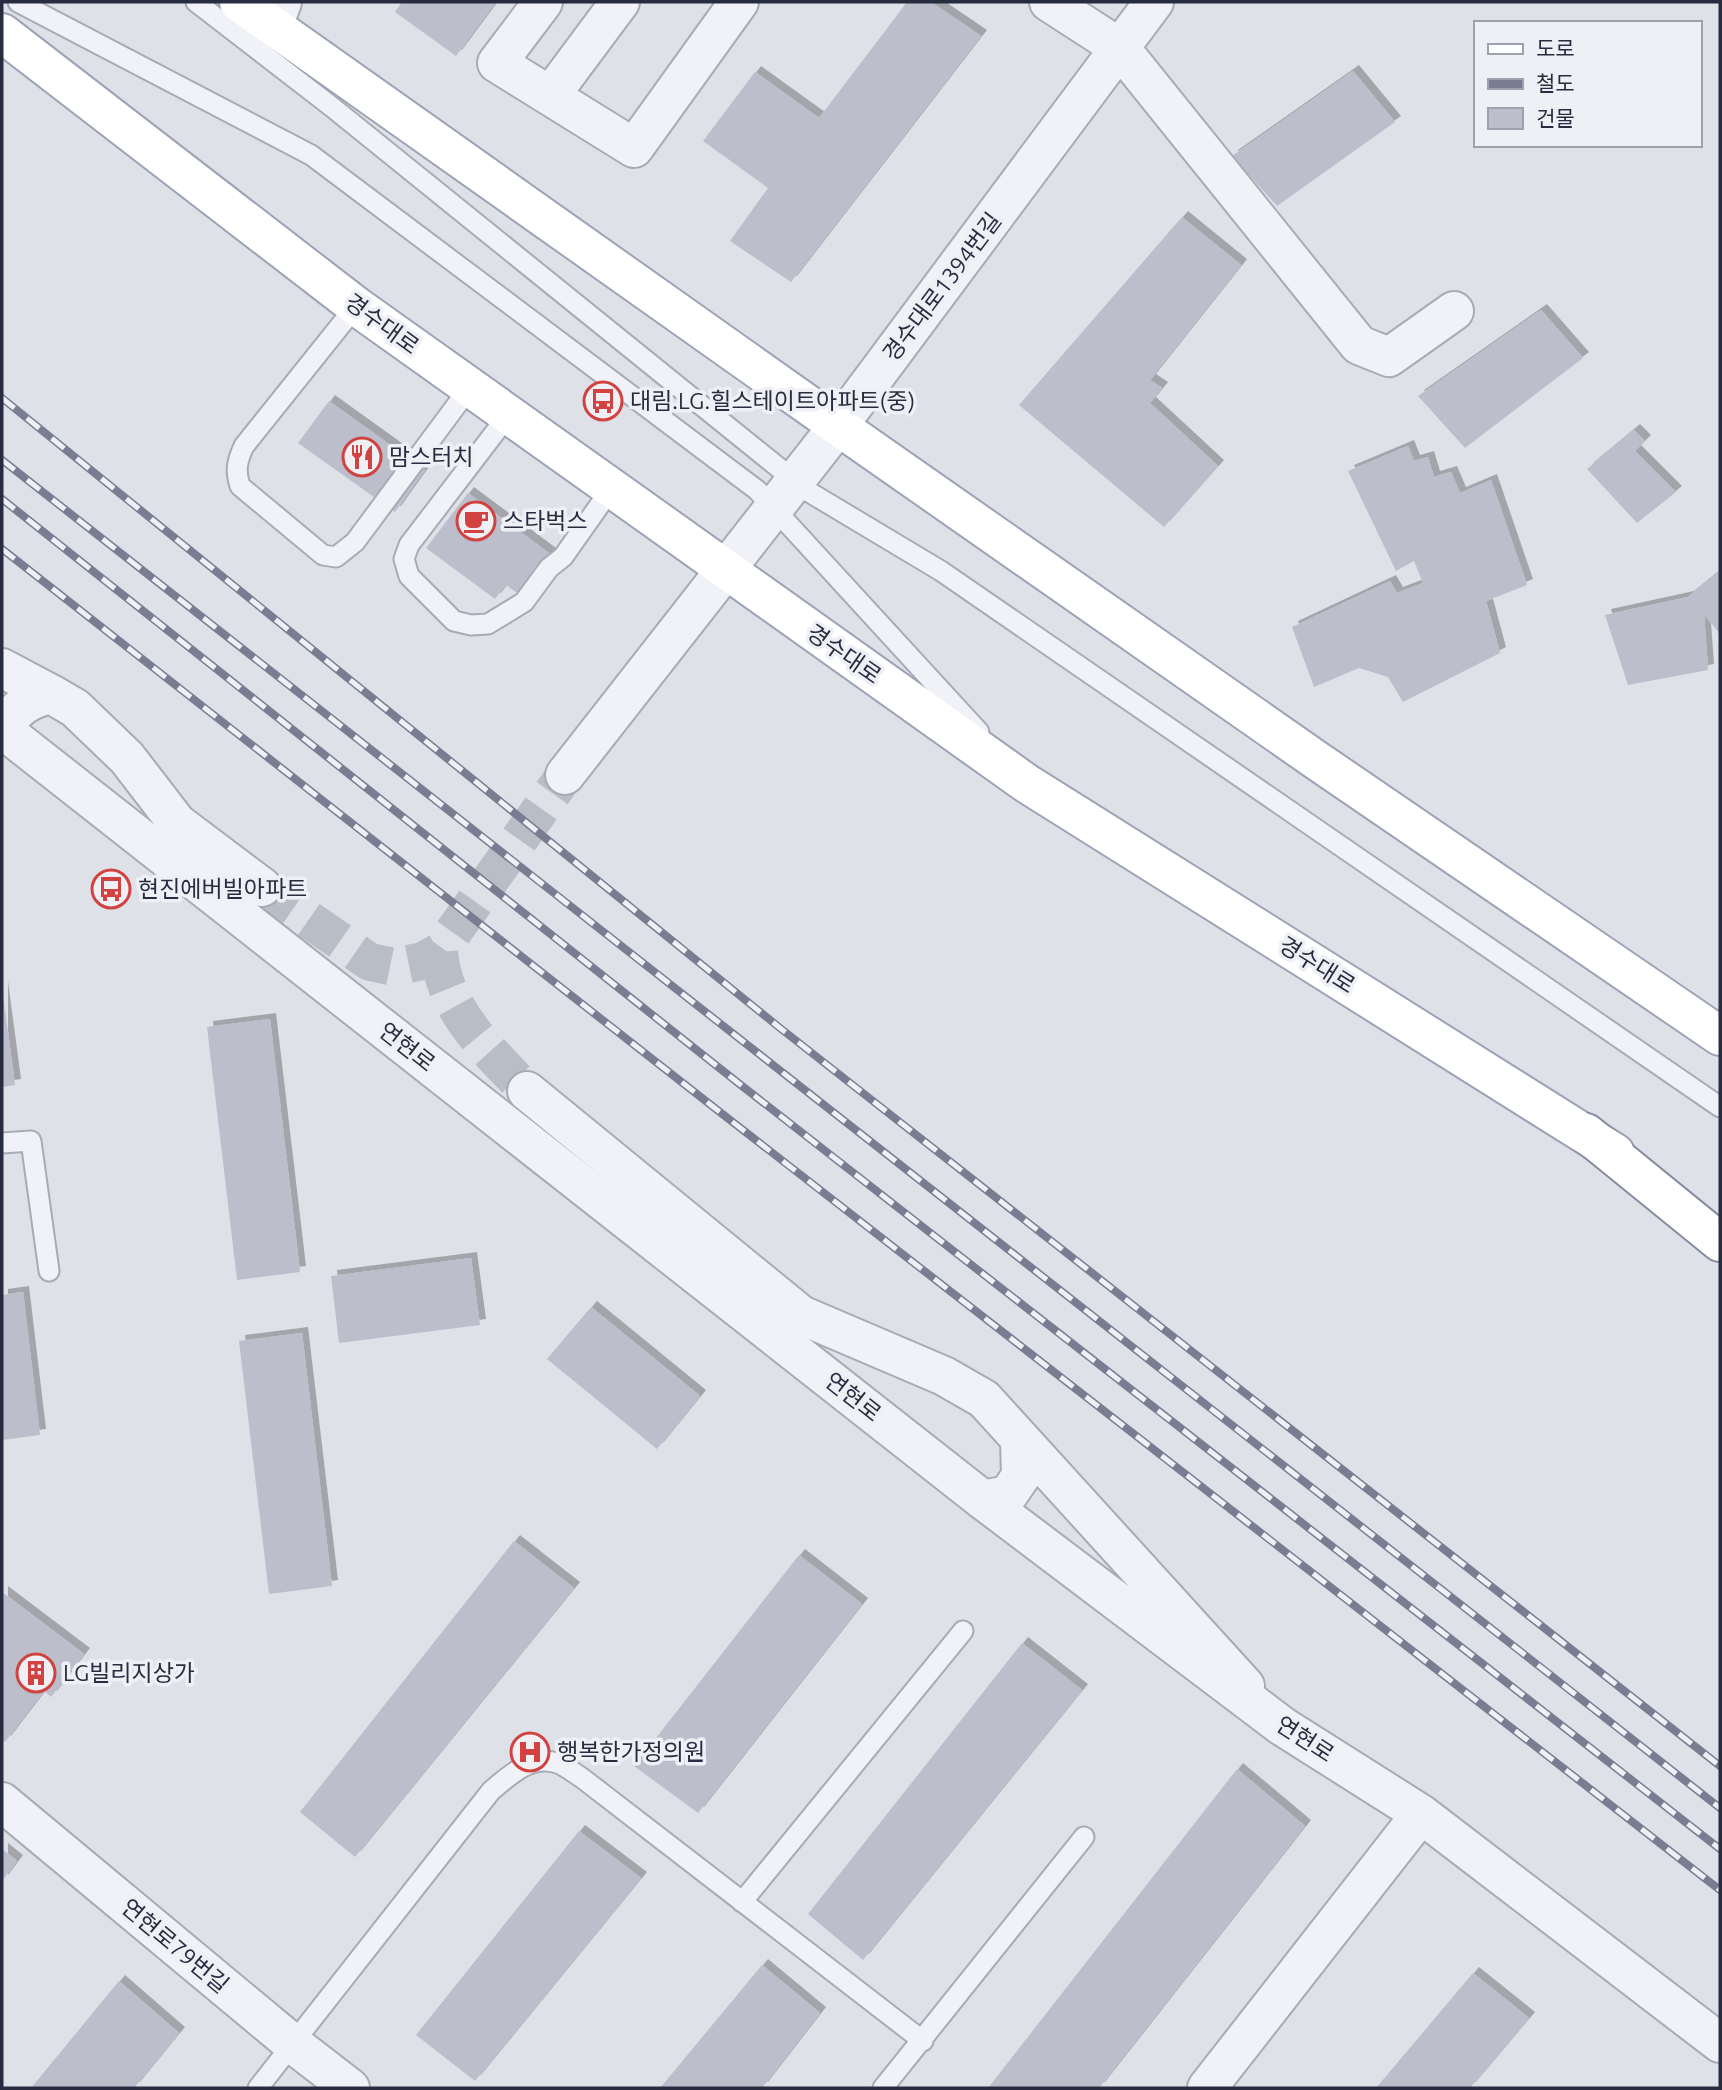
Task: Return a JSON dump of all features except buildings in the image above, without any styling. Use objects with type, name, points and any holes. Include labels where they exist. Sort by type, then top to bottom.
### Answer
[{"type":"main road","points":[[239,2],[278,14],[838,426],[1316,760],[1720,1036]]},
{"type":"main road","name":"경수대로","points":[[2,33],[356,306],[1026,783],[1586,1133],[1720,1224]]},
{"type":"main road","points":[[1586,1133],[1720,1242]]},
{"type":"main road","points":[[1586,1133],[1720,1263]]},
{"type":"street","points":[[543,2],[498,63],[634,148],[739,2]]},
{"type":"street","points":[[550,96],[620,2]]},
{"type":"street","points":[[1049,2],[1120,48],[1359,345],[1389,357],[1454,311]]},
{"type":"street","name":"경수대로1394번길","points":[[565,775],[838,426],[1154,2]]},
{"type":"street","points":[[2,668],[75,708],[127,758],[177,823],[262,887]]},
{"type":"street","points":[[2,729],[16,710],[31,699],[51,694]]},
{"type":"street","name":"연현로","points":[[2,729],[983,1500],[1282,1726],[1421,1814],[1720,2043]]},
{"type":"street","points":[[527,1091],[801,1315],[944,1376],[984,1399],[1282,1726]]},
{"type":"street","points":[[983,1500],[1008,1495],[1021,1476],[1020,1440]]},
{"type":"street","name":"연현로79번길","points":[[2,1802],[293,2044],[350,2088]]},
{"type":"street","points":[[1207,2088],[1421,1814]]},
{"type":"lane","points":[[18,2],[311,155],[757,490],[784,496],[941,571],[1720,1107]]},
{"type":"lane","points":[[196,2],[332,107],[784,472],[784,496],[1026,783]]},
{"type":"lane","points":[[356,306],[244,446],[237,461],[236,473],[240,486],[323,555],[336,556],[355,542],[470,387]]},
{"type":"lane","points":[[509,414],[410,545],[404,559],[409,576],[454,621],[471,625],[488,624],[524,602],[549,568],[564,557],[611,489]]},
{"type":"lane","points":[[2,1143],[31,1141],[49,1271]]},
{"type":"lane","points":[[742,1902],[963,1631]]},
{"type":"lane","points":[[258,2088],[491,1791],[512,1773],[527,1765],[541,1762],[557,1763],[582,1778],[923,2041]]},
{"type":"lane","points":[[883,2088],[1084,1837]]},
{"type":"tunnel","points":[[262,887],[370,962],[394,967],[423,961],[439,952],[565,775]]},
{"type":"tunnel","points":[[439,952],[443,973],[459,1011],[484,1045],[527,1091]]},
{"type":"railway","points":[[2,398],[780,1028],[1720,1766]]},
{"type":"railway","points":[[2,460],[1720,1808]]},
{"type":"railway","points":[[2,499],[737,1082],[1720,1849]]},
{"type":"railway","points":[[2,549],[716,1109],[1720,1890]]},
{"type":"place","name":"대림.LG.힐스테이트아파트(중)","points":[[603,401]]},
{"type":"place","name":"맘스터치","points":[[362,457]]},
{"type":"place","name":"스타벅스","points":[[476,521]]},
{"type":"place","name":"현진에버빌아파트","points":[[111,889]]},
{"type":"place","name":"LG빌리지상가","points":[[36,1673]]},
{"type":"place","name":"행복한가정의원","points":[[530,1752]]}]
